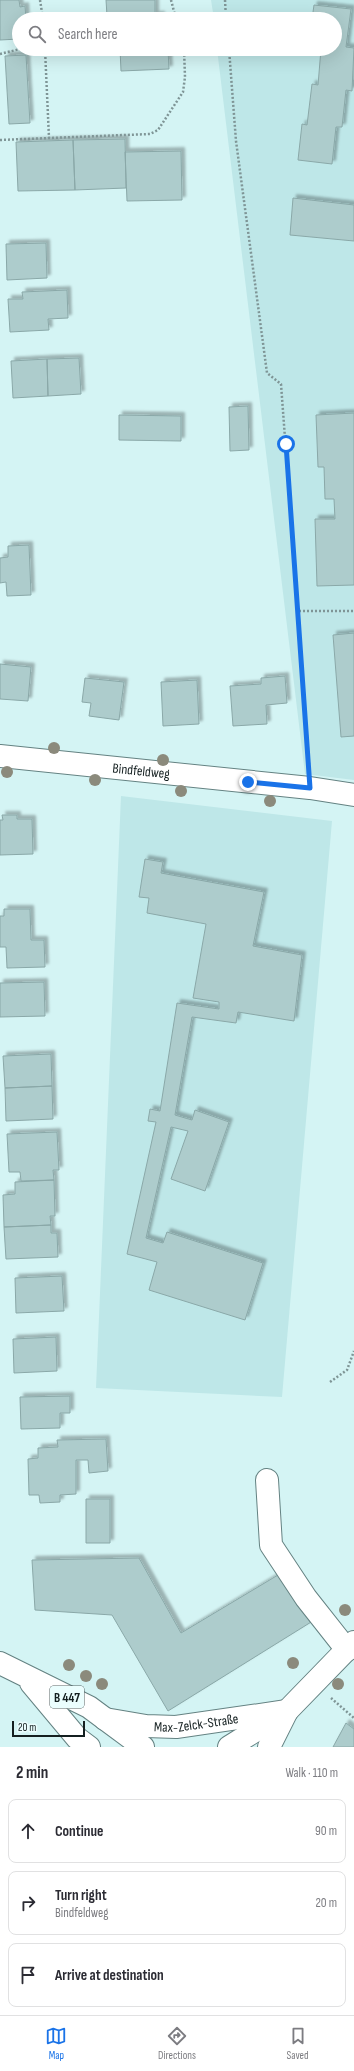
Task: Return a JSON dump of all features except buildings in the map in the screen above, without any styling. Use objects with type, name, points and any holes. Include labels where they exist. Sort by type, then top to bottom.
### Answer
[{"type":"street","name":"Bindfeldweg","points":[[0,756],[310,788],[354,795]]},
{"type":"street","points":[[266,1480],[271,1545],[306,1598],[350,1646]]},
{"type":"street","name":"Max-Zelck-Straße","points":[[229,1747],[287,1711],[350,1646]]},
{"type":"street","name":"B 447","points":[[0,1663],[26,1678],[89,1707],[143,1747]]},
{"type":"street","name":"B 447","points":[[26,1678],[77,1738],[89,1747]]},
{"type":"street","name":"Max-Zelck-Straße","points":[[105,1719],[146,1726],[176,1727],[287,1711]]},
{"type":"street","name":"Max-Zelck-Straße","points":[[269,1747],[287,1711]]},
{"type":"path","points":[[40,0],[42,12]]},
{"type":"path","points":[[171,0],[174,12]]},
{"type":"path","points":[[225,0],[226,12]]},
{"type":"path","points":[[0,54],[12,51]]},
{"type":"path","points":[[45,56],[49,138]]},
{"type":"path","points":[[0,140],[150,134],[158,130],[183,92],[185,77],[184,56]]},
{"type":"path","points":[[230,56],[236,141],[266,373],[281,384],[299,611],[310,788]]},
{"type":"path","points":[[299,611],[354,611]]},
{"type":"path","points":[[330,1382],[347,1370],[354,1351]]},
{"type":"path","points":[[315,1682],[354,1718]]},
{"type":"shaded area","points":[[211,0],[354,0],[354,780],[305,774],[218,56],[342,56],[342,12],[213,12]]},
{"type":"shaded area","points":[[121,796],[332,821],[282,1397],[96,1388]]},
{"type":"route","points":[[248,782],[310,788],[299,611],[286,444]]}]
